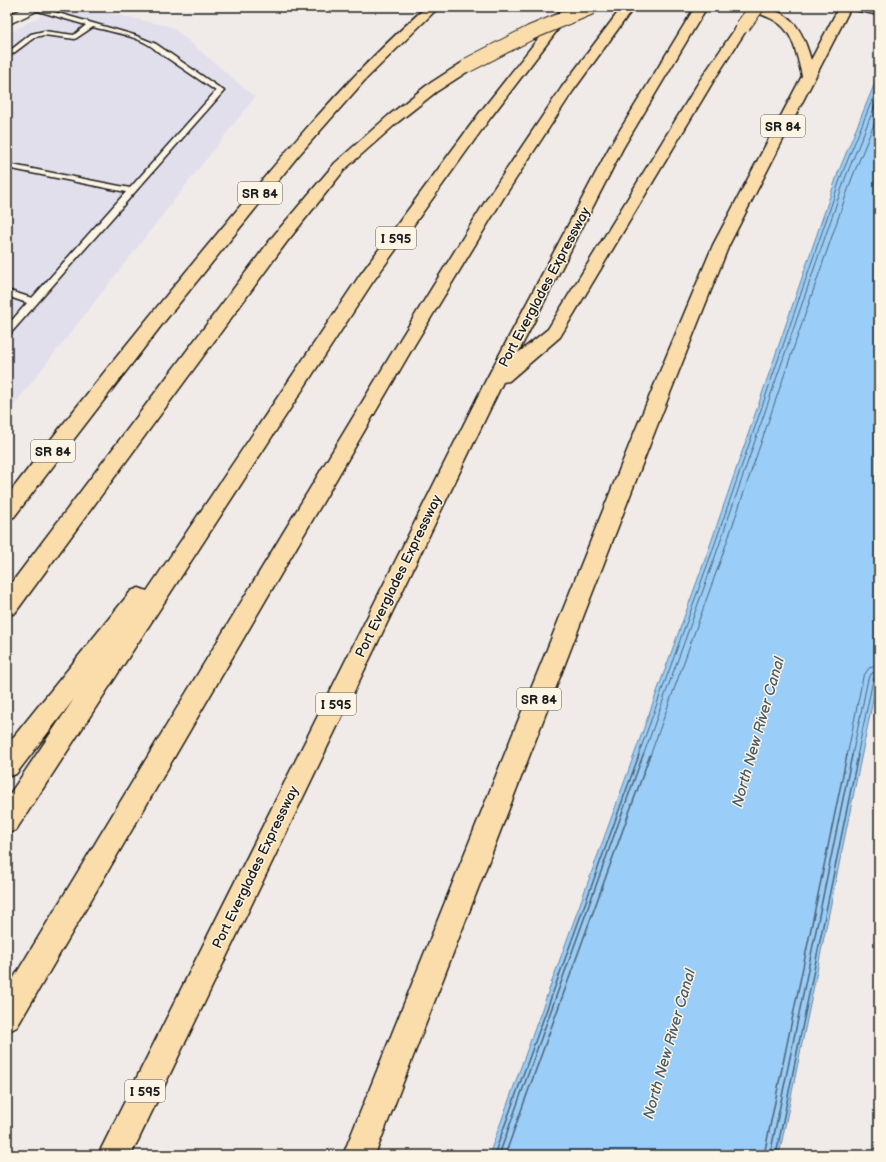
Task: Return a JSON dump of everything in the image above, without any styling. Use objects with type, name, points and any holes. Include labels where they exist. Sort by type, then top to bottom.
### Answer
[{"type":"main road","name":"SR 84","points":[[7,511],[109,378],[187,280],[308,135],[414,22],[433,7]]},
{"type":"main road","name":"I 595","points":[[7,821],[366,279],[486,114],[569,7]]},
{"type":"main road","points":[[7,606],[280,239],[340,166],[393,119],[431,89],[468,66],[530,33],[592,7]]},
{"type":"main road","points":[[7,1017],[407,342],[496,197],[567,90],[628,7]]},
{"type":"main road","name":"Port Everglades Expressway","points":[[114,1155],[494,382],[616,148],[701,7]]},
{"type":"main road","points":[[750,7],[784,20],[794,29],[799,38],[809,76]]},
{"type":"main road","points":[[494,382],[554,334],[707,80],[757,7]]},
{"type":"main road","name":"SR 84","points":[[359,1155],[636,453],[721,244],[845,7]]},
{"type":"main road","points":[[859,7],[879,11]]},
{"type":"main road","points":[[7,765],[234,478]]},
{"type":"street","points":[[10,16],[34,7]]},
{"type":"lane","points":[[7,332],[220,91],[159,50],[154,45],[132,36],[34,7]]},
{"type":"lane","points":[[7,56],[33,35],[44,33],[75,37],[91,25]]},
{"type":"lane","points":[[7,166],[132,191]]},
{"type":"lane","points":[[7,293],[33,302]]},
{"type":"shaded area","points":[[57,7],[84,7],[172,27],[255,97],[7,414],[7,34]]},
{"type":"water","name":"North New River Canal","points":[[879,73],[879,671],[779,1155],[489,1155],[707,554],[838,173]]}]
